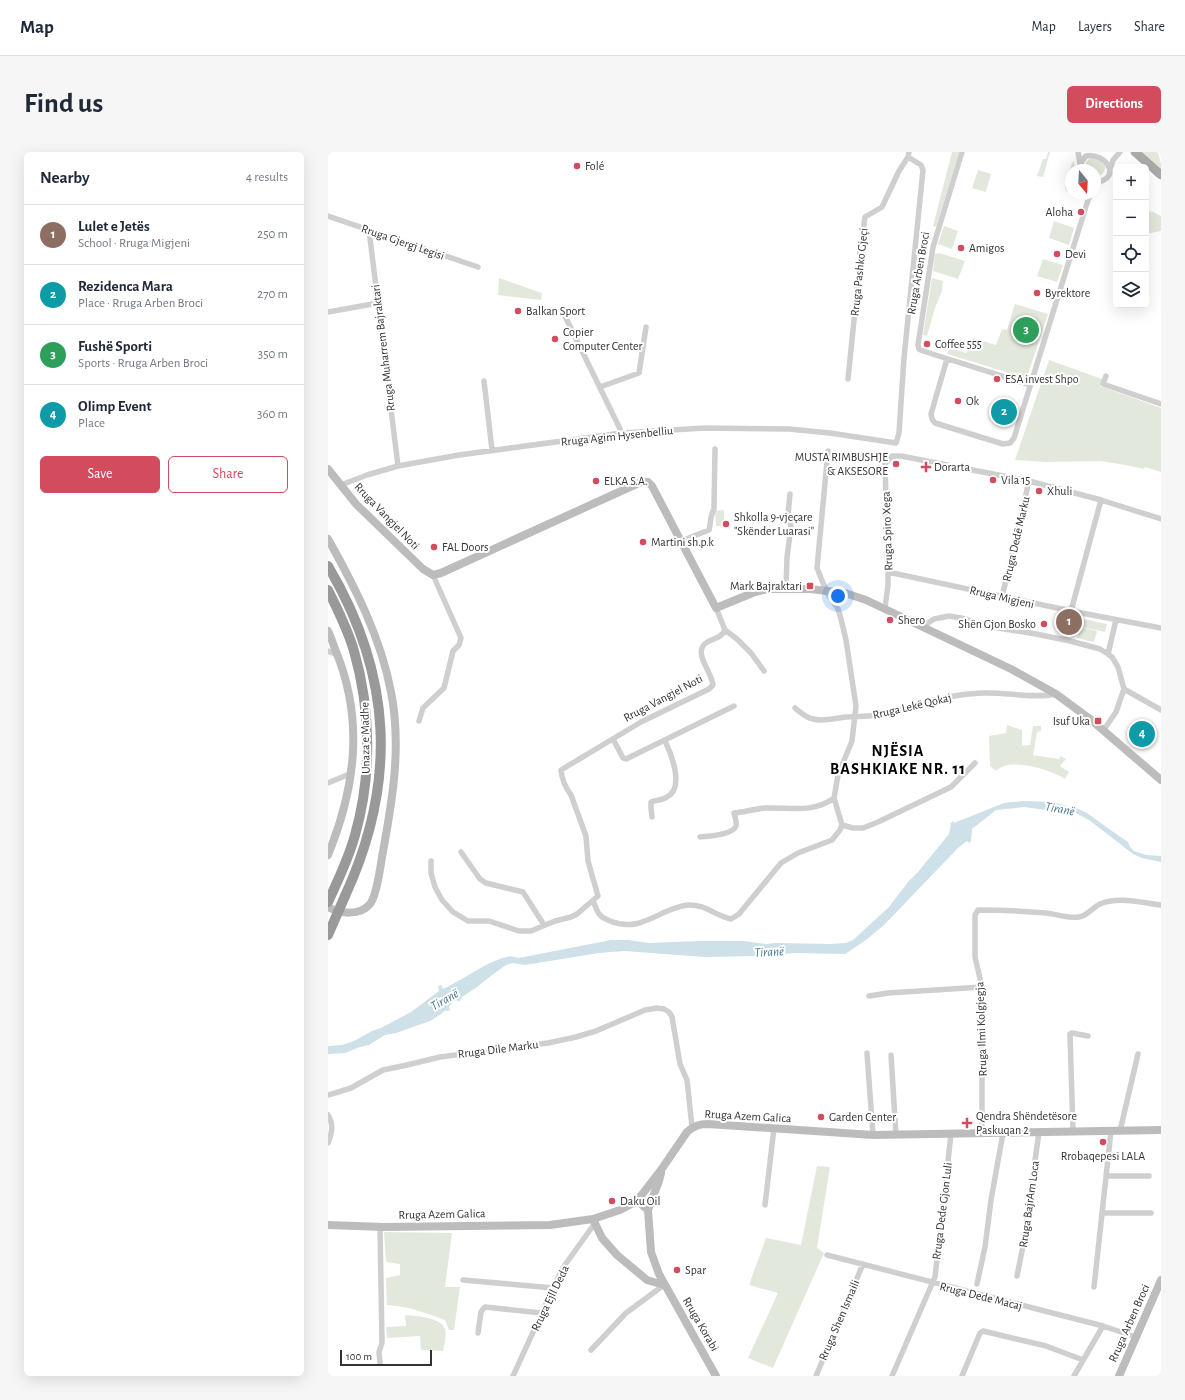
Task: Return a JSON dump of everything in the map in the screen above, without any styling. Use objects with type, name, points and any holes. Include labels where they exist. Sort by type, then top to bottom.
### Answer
[{"type":"highway","name":"Unaza e Madhe","points":[[328,566],[352,612],[365,645],[376,687],[380,719],[380,767],[374,815],[366,844],[328,935]]},
{"type":"highway","name":"Unaza e Madhe","points":[[328,590],[345,626],[357,663],[364,704],[367,744],[366,771],[358,822],[351,850],[328,902]]},
{"type":"main road","points":[[1135,152],[1161,175]]},
{"type":"main road","name":"Rruga Vangjel Noti","points":[[328,469],[356,504],[423,569],[433,575]]},
{"type":"main road","points":[[433,575],[441,573],[641,482],[648,482],[652,486],[716,608],[755,592],[768,589],[786,588],[845,593],[866,600],[1011,669],[1056,694],[1161,780]]},
{"type":"main road","points":[[328,539],[362,606],[377,640],[382,656],[393,701],[396,759],[391,808],[379,878],[372,901],[362,910],[345,913],[328,907]]},
{"type":"main road","points":[[328,632],[338,655],[351,699],[354,733],[352,773],[347,800],[328,855]]},
{"type":"main road","name":"Rruga Azem Galica","points":[[328,1226],[380,1227],[550,1225],[594,1221],[620,1210],[636,1201],[644,1193],[692,1127],[699,1124],[874,1135],[1160,1129]]},
{"type":"main road","points":[[636,1201],[648,1210],[659,1181],[661,1170]]},
{"type":"main road","name":"Rruga Korabi","points":[[648,1210],[651,1252],[654,1264],[664,1285],[716,1376]]},
{"type":"main road","points":[[594,1221],[602,1238],[616,1255],[647,1280],[664,1285]]},
{"type":"main road","name":"Rruga Arben Broci","points":[[1119,1376],[1161,1280]]},
{"type":"street","name":"Rruga Arben Broci","points":[[962,152],[933,247],[918,345],[922,351],[1030,385]]},
{"type":"street","points":[[1078,152],[1080,164]]},
{"type":"street","points":[[1081,164],[1085,153],[1098,152],[1105,156],[1110,164],[1110,168]]},
{"type":"street","points":[[1101,180],[1107,176],[1113,160],[1120,152]]},
{"type":"street","name":"Rruga Pashko Gjeçi","points":[[848,379],[860,253],[866,217],[882,207],[899,170],[908,155]]},
{"type":"street","name":"Rruga Agim Hysenbelliu","points":[[341,485],[367,475],[398,466],[492,450],[622,433],[705,428],[789,430],[830,433],[896,443],[899,433],[904,358],[922,170],[921,166],[908,155]]},
{"type":"street","points":[[947,359],[931,414],[932,419],[935,423],[949,428],[1003,444],[1010,444],[1014,438],[1088,200]]},
{"type":"street","name":"Rruga Gjergj Legisi","points":[[328,216],[478,267]]},
{"type":"street","name":"Rruga Muharrem Bajraktari","points":[[369,230],[398,466]]},
{"type":"street","points":[[328,312],[378,303]]},
{"type":"street","points":[[562,310],[622,433]]},
{"type":"street","points":[[600,387],[639,373],[646,326]]},
{"type":"street","points":[[1106,376],[1103,384],[1161,404]]},
{"type":"street","points":[[484,381],[492,450]]},
{"type":"street","points":[[681,541],[709,530],[710,528],[710,515],[714,509],[715,449]]},
{"type":"street","points":[[431,861],[431,873],[435,887],[442,900],[453,912],[468,920],[489,921],[519,931],[531,932],[555,921],[571,917],[593,901],[600,915],[616,923],[640,923],[681,906],[694,905],[709,909],[725,918],[731,919],[739,914],[781,863],[798,853],[832,840],[842,825],[834,798],[838,776],[852,741],[856,706],[845,633],[838,609],[826,591],[818,568],[828,451]]},
{"type":"street","name":"Rruga Spiro Xega","points":[[884,608],[888,585],[885,464],[892,456],[900,456],[1029,481]]},
{"type":"street","points":[[1029,481],[1101,500],[1161,519]]},
{"type":"street","name":"Rruga Dedë Marku","points":[[1002,597],[1029,481]]},
{"type":"street","points":[[786,588],[787,557],[792,527],[788,515],[790,494]]},
{"type":"street","points":[[1071,612],[1101,500]]},
{"type":"street","name":"Rruga Migjeni","points":[[888,572],[1071,612],[1161,628]]},
{"type":"street","points":[[419,722],[423,708],[444,688],[453,651],[460,645],[460,638],[433,575]]},
{"type":"street","points":[[716,608],[725,630],[737,638],[751,653],[764,671]]},
{"type":"street","points":[[922,627],[934,619],[949,616],[992,627],[1036,634],[1100,649],[1112,657],[1118,667],[1124,689],[1116,712],[1103,731]]},
{"type":"street","points":[[1108,654],[1116,620]]},
{"type":"street","name":"Rruga Vangjel Noti","points":[[593,901],[598,896],[588,861],[586,836],[571,795],[562,778],[561,770],[641,722],[709,689],[713,685],[700,652],[701,648],[704,644],[723,634],[725,630]]},
{"type":"street","points":[[328,651],[338,655]]},
{"type":"street","points":[[1124,689],[1161,710]]},
{"type":"street","name":"Rruga Lekë Qokaj","points":[[795,708],[813,720],[822,720],[855,716],[876,716],[934,699],[957,695],[983,693],[1041,696],[1056,694]]},
{"type":"street","points":[[613,739],[623,758],[626,759],[734,706]]},
{"type":"street","points":[[652,817],[651,802],[667,797],[671,794],[675,781],[673,760],[665,741]]},
{"type":"street","points":[[842,825],[853,828],[863,828],[878,822],[951,787],[975,764]]},
{"type":"street","points":[[328,783],[352,773]]},
{"type":"street","points":[[700,838],[727,833],[734,829],[736,825],[734,813],[763,808],[801,810],[826,804],[834,798]]},
{"type":"street","points":[[462,852],[480,879],[486,883],[523,892],[544,926]]},
{"type":"street","name":"Rruga Ilmi Kolgjegja","points":[[982,1133],[982,987],[975,957],[974,915],[978,910],[1047,913],[1081,917],[1099,904],[1108,901],[1116,900],[1161,905]]},
{"type":"street","points":[[869,996],[888,993],[982,987]]},
{"type":"street","name":"Rruga Dile Marku","points":[[328,1095],[352,1088],[383,1070],[440,1057],[555,1042],[596,1031],[645,1010],[657,1008],[664,1009],[669,1012],[672,1017],[680,1064],[687,1080],[692,1127]]},
{"type":"street","points":[[1073,1132],[1070,1034],[1072,1033],[1088,1036]]},
{"type":"street","points":[[867,1053],[874,1135]]},
{"type":"street","points":[[1120,1130],[1138,1054]]},
{"type":"street","points":[[891,1055],[896,1135]]},
{"type":"street","points":[[328,1115],[332,1126],[332,1134],[328,1143]]},
{"type":"street","points":[[765,1205],[774,1128]]},
{"type":"street","points":[[1094,1287],[1111,1131]]},
{"type":"street","name":"Rruga BajrAm Loca","points":[[1017,1276],[1023,1246],[1039,1132]]},
{"type":"street","points":[[977,1284],[985,1247],[991,1200],[1003,1133]]},
{"type":"street","name":"Rruga Dede Gjon Luli","points":[[892,1376],[934,1277],[951,1134]]},
{"type":"street","points":[[1106,1176],[1150,1176]]},
{"type":"street","points":[[1102,1213],[1151,1213]]},
{"type":"street","name":"Rruga Ejll Deda","points":[[513,1376],[562,1269],[594,1221]]},
{"type":"street","points":[[380,1227],[382,1344],[379,1352],[380,1362]]},
{"type":"street","name":"Rruga Dede Macaj","points":[[827,1255],[1103,1326],[1136,1337]]},
{"type":"street","name":"Rruga Shen Ismaili","points":[[816,1376],[863,1264]]},
{"type":"street","points":[[463,1280],[554,1288]]},
{"type":"street","points":[[591,1350],[626,1313],[664,1285]]},
{"type":"street","points":[[478,1333],[481,1312],[485,1307],[542,1313]]},
{"type":"street","points":[[1074,1376],[1103,1326]]},
{"type":"street","points":[[962,1376],[980,1333],[983,1331],[1046,1346],[1083,1360]]},
{"type":"shaded area","points":[[952,152],[959,152],[936,227],[933,226]]},
{"type":"shaded area","points":[[1048,152],[1050,152],[1043,177],[1037,176],[1043,159],[1046,159]]},
{"type":"shaded area","points":[[1141,152],[1158,152],[1161,170]]},
{"type":"shaded area","points":[[1092,157],[1095,157],[1105,165],[1102,175],[1101,164],[1086,164],[1086,162]]},
{"type":"shaded area","points":[[978,170],[991,174],[986,192],[972,188]]},
{"type":"shaded area","points":[[1149,211],[1161,216],[1161,231],[1149,233]]},
{"type":"shaded area","points":[[1054,221],[1074,228],[1069,245],[1049,238]]},
{"type":"shaded area","points":[[944,226],[958,231],[952,249],[938,244]]},
{"type":"shaded area","points":[[939,253],[965,261],[958,279],[933,271],[935,254]]},
{"type":"shaded area","points":[[1043,259],[1063,265],[1057,282],[1037,276]]},
{"type":"shaded area","points":[[499,278],[542,293],[541,300],[498,295]]},
{"type":"shaded area","points":[[932,278],[943,281],[942,291],[935,308],[927,336],[923,335]]},
{"type":"shaded area","points":[[1015,304],[1048,314],[1026,377],[947,354],[949,348],[966,353],[970,340],[973,338],[996,345],[1002,329],[1007,330]]},
{"type":"shaded area","points":[[1049,360],[1102,379],[1100,386],[1161,408],[1161,472],[1145,467],[1144,469],[1101,461],[1046,462],[1015,460]]},
{"type":"shaded area","points":[[724,510],[724,526],[716,526],[715,511]]},
{"type":"shaded area","points":[[1084,619],[1107,624],[1105,632],[1082,627]]},
{"type":"shaded area","points":[[1080,627],[1097,631],[1094,642],[1077,638]]},
{"type":"shaded area","points":[[1007,725],[1022,730],[1022,746],[1030,745],[1033,726],[1041,726],[1041,731],[1037,732],[1033,755],[1059,759],[1060,756],[1066,759],[1060,766],[1069,772],[1065,779],[1052,772],[1035,767],[1011,765],[1003,766],[996,771],[990,766],[989,736],[1006,733]]},
{"type":"shaded area","points":[[817,1166],[830,1167],[817,1248],[824,1253],[773,1368],[748,1358],[778,1293],[749,1285],[766,1238],[801,1245]]},
{"type":"shaded area","points":[[384,1232],[452,1233],[445,1287],[460,1287],[454,1330],[449,1330],[445,1320],[424,1312],[387,1305],[386,1278],[400,1275],[400,1264],[386,1262]]},
{"type":"shaded area","points":[[405,1315],[428,1318],[443,1325],[446,1334],[443,1351],[421,1350],[420,1336],[387,1338],[386,1327],[406,1326]]},
{"type":"water","name":"Tiranë","points":[[1024,801],[1052,802],[1076,808],[1087,813],[1128,842],[1134,851],[1146,855],[1161,856],[1161,862],[1142,858],[1133,854],[1089,820],[1070,810],[1046,810],[1024,807],[996,810],[972,829],[971,841],[969,843],[967,841],[958,848],[884,925],[866,940],[845,954],[796,953],[705,957],[624,951],[599,953],[525,965],[512,963],[506,965],[462,997],[460,1001],[454,1000],[449,1007],[450,1010],[446,1010],[430,1021],[396,1033],[385,1035],[369,1045],[345,1053],[328,1054],[328,1046],[342,1045],[354,1041],[411,1012],[439,991],[438,986],[441,985],[443,989],[492,962],[507,957],[519,958],[611,940],[628,940],[649,943],[743,941],[766,944],[846,943],[853,940],[889,907],[949,834],[950,824],[953,821],[954,823],[1004,803]]},
{"type":"place","name":"Folé","points":[[577,166]]},
{"type":"place","name":"Aloha","points":[[1081,212]]},
{"type":"place","name":"Amigos","points":[[961,248]]},
{"type":"place","name":"Devi","points":[[1057,254]]},
{"type":"place","name":"Byrektore","points":[[1037,293]]},
{"type":"place","name":"Balkan Sport","points":[[518,311]]},
{"type":"place","name":"Fushë Sporti","points":[[1026,330]]},
{"type":"place","name":"Copier Computer Center","points":[[555,339]]},
{"type":"place","name":"Coffee 555","points":[[927,344]]},
{"type":"place","name":"ESA invest Shpo","points":[[997,379]]},
{"type":"place","name":"Ok","points":[[958,401]]},
{"type":"place","name":"Rezidenca Mara","points":[[1004,412]]},
{"type":"place","name":"MUSTA RIMBUSHJE & AKSESORE","points":[[896,464]]},
{"type":"place","name":"Dorarta","points":[[926,467]]},
{"type":"place","name":"Vila 15","points":[[993,480]]},
{"type":"place","name":"ELKA S.A.","points":[[596,481]]},
{"type":"place","name":"Xhuli","points":[[1039,491]]},
{"type":"place","name":"Shkolla 9-vjeçare \"Skënder Luarasi\"","points":[[726,524]]},
{"type":"place","name":"Martini sh.p.k","points":[[643,542]]},
{"type":"place","name":"FAL Doors","points":[[434,547]]},
{"type":"place","name":"Mark Bajraktari","points":[[810,586]]},
{"type":"place","name":"Shero","points":[[890,620]]},
{"type":"place","name":"Lulet e Jetës","points":[[1069,622]]},
{"type":"place","name":"Shën Gjon Bosko","points":[[1044,624]]},
{"type":"place","name":"Isuf Uka","points":[[1098,721]]},
{"type":"place","name":"Olimp Event","points":[[1142,734]]},
{"type":"place","name":"Garden Center","points":[[821,1117]]},
{"type":"place","name":"Qendra Shëndetësore Paskuqan 2","points":[[967,1123]]},
{"type":"place","name":"Rrobaqepesi LALA","points":[[1103,1142]]},
{"type":"place","name":"Daku Oil","points":[[612,1201]]},
{"type":"place","name":"Spar","points":[[677,1270]]},
{"type":"district","name":"NJËSIA BASHKIAKE NR. 11","points":[[898,759]]}]
